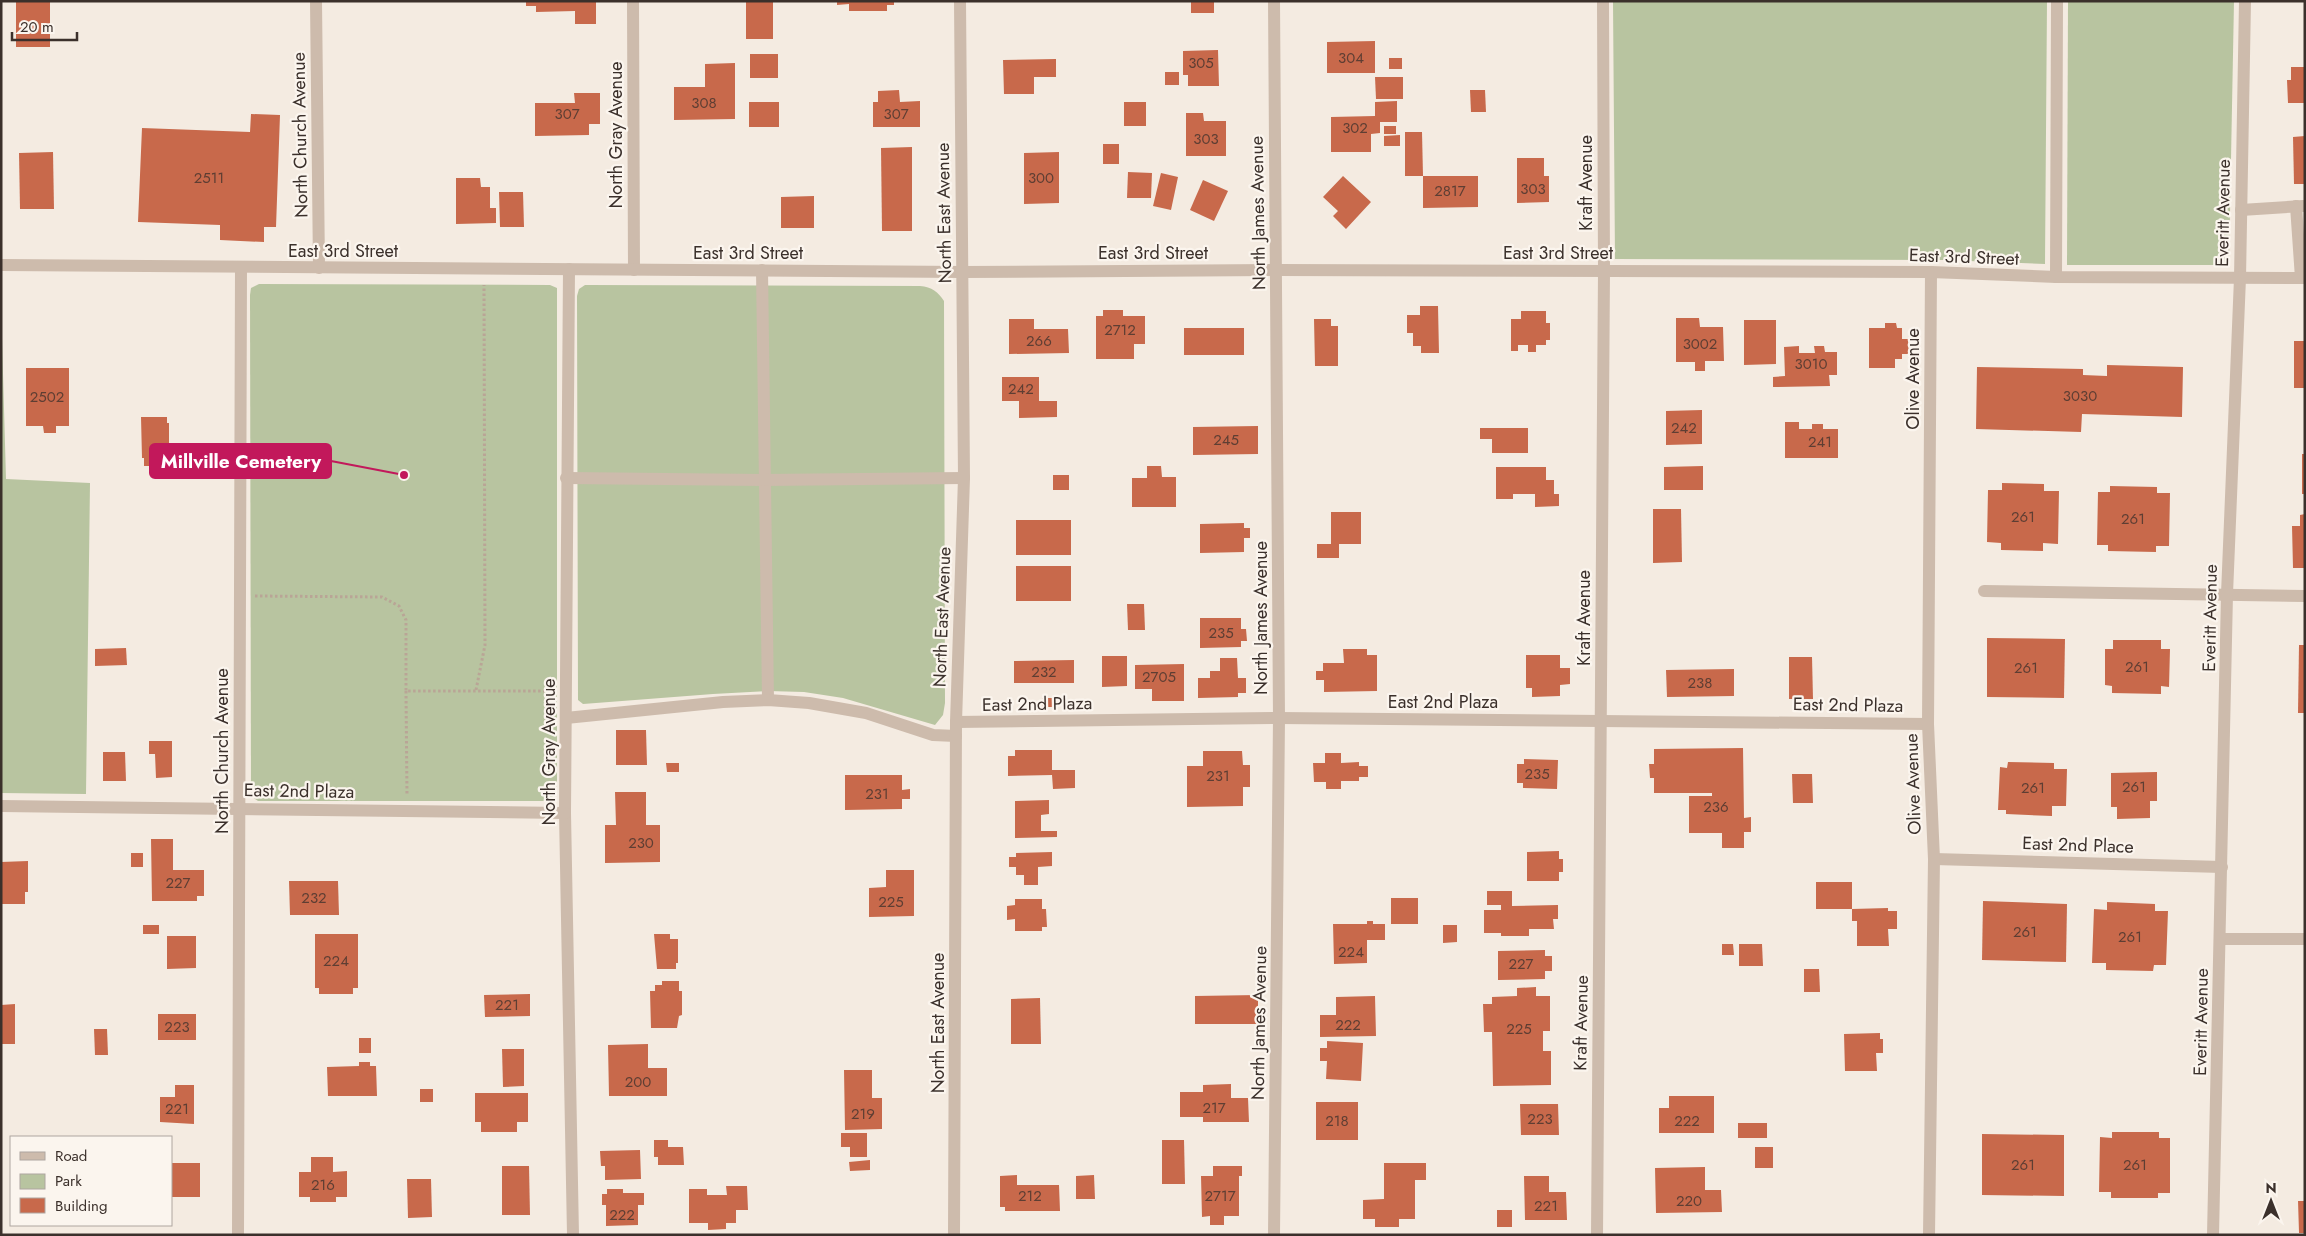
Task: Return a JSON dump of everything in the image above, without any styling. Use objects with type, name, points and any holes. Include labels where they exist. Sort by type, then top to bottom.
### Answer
[{"type":"street","name":"North Church Avenue","points":[[316,1],[319,268]]},
{"type":"street","name":"North Gray Avenue","points":[[633,1],[634,270]]},
{"type":"street","name":"North East Avenue","points":[[954,1235],[956,722],[964,478],[960,1]]},
{"type":"street","name":"North James Avenue","points":[[1274,1],[1279,718],[1274,1235]]},
{"type":"street","name":"Kraft Avenue","points":[[1597,1235],[1604,271],[1602,1]]},
{"type":"street","points":[[2056,278],[2057,1]]},
{"type":"street","name":"Everitt Avenue","points":[[2214,1235],[2227,594],[2240,278],[2245,1]]},
{"type":"street","points":[[2241,210],[2300,206],[2303,278]]},
{"type":"street","name":"East 3rd Street","points":[[1,265],[962,272],[1276,270],[1931,272],[2056,278],[2303,278]]},
{"type":"street","name":"North Church Avenue","points":[[238,1235],[240,268]]},
{"type":"street","name":"North Gray Avenue","points":[[569,269],[565,813],[573,1235]]},
{"type":"street","points":[[762,270],[768,700]]},
{"type":"street","name":"Olive Avenue","points":[[1929,1235],[1934,859],[1928,724],[1931,272]]},
{"type":"street","points":[[566,478],[764,480],[964,478]]},
{"type":"street","points":[[1984,591],[2305,596]]},
{"type":"street","points":[[566,718],[723,702],[768,700],[809,703],[866,713],[932,736],[956,736]]},
{"type":"street","name":"East 2nd Plaza","points":[[956,722],[1279,718],[1928,724]]},
{"type":"street","name":"East 2nd Plaza","points":[[1,806],[565,813]]},
{"type":"street","name":"East 2nd Place","points":[[1934,859],[2222,867]]},
{"type":"street","points":[[2220,939],[2305,939]]},
{"type":"path","points":[[476,690],[485,645],[484,269]]},
{"type":"path","points":[[240,596],[382,598],[399,606],[406,620],[408,811]]},
{"type":"path","points":[[406,691],[567,691]]},
{"type":"green space","points":[[1613,1],[2047,1],[2045,264],[1942,260],[1615,259]]},
{"type":"green space","points":[[2068,1],[2234,1],[2229,265],[2067,265]]},
{"type":"green space","points":[[259,284],[550,285],[557,288],[557,785],[552,798],[543,801],[258,801],[251,796],[250,295],[251,288]]},
{"type":"green space","points":[[585,285],[920,286],[931,289],[942,298],[944,301],[945,703],[943,715],[935,725],[843,698],[804,692],[768,691],[583,704],[578,700],[577,296],[579,289]]},
{"type":"green space","points":[[1,303],[6,479],[90,483],[86,794],[1,793]]},
{"type":"building","points":[[16,1],[50,1],[50,47],[16,47]]},
{"type":"building","points":[[526,1],[596,1],[596,24],[575,24],[575,11],[536,12],[536,6],[526,6]]},
{"type":"building","points":[[746,1],[773,1],[773,39],[746,39]]},
{"type":"building","points":[[837,1],[894,1],[894,5],[887,5],[887,11],[849,11],[849,4],[837,5]]},
{"type":"building","points":[[1191,1],[1214,1],[1214,13],[1191,13]]},
{"type":"building","points":[[1375,41],[1375,73],[1327,73],[1327,42]]},
{"type":"building","points":[[1218,50],[1219,86],[1188,86],[1188,75],[1183,75],[1183,51]]},
{"type":"building","points":[[750,54],[778,54],[778,78],[750,78]]},
{"type":"building","points":[[1389,58],[1402,58],[1402,69],[1389,69]]},
{"type":"building","points":[[1056,59],[1056,77],[1034,77],[1034,94],[1004,94],[1003,60]]},
{"type":"building","points":[[735,63],[735,119],[674,120],[674,87],[705,87],[705,64]]},
{"type":"building","points":[[2291,67],[2305,67],[2305,103],[2288,103],[2287,80],[2291,80]]},
{"type":"building","points":[[1165,72],[1179,72],[1179,85],[1165,85]]},
{"type":"building","points":[[1375,77],[1403,77],[1403,99],[1376,99]]},
{"type":"building","points":[[899,90],[900,102],[920,101],[920,127],[873,127],[873,102],[878,102],[878,91]]},
{"type":"building","points":[[1470,90],[1485,90],[1486,112],[1471,112]]},
{"type":"building","points":[[574,93],[600,93],[600,124],[589,124],[589,135],[535,136],[535,103],[575,103]]},
{"type":"building","points":[[1397,101],[1397,122],[1380,122],[1380,133],[1371,134],[1371,152],[1331,152],[1331,117],[1375,116],[1375,102]]},
{"type":"building","points":[[749,102],[779,102],[779,127],[749,127]]},
{"type":"building","points":[[1124,102],[1146,102],[1146,126],[1124,126]]},
{"type":"building","points":[[1186,113],[1203,113],[1204,121],[1226,121],[1226,156],[1186,156]]},
{"type":"building","points":[[251,114],[280,115],[276,227],[264,227],[264,242],[220,240],[220,225],[138,222],[142,128],[250,132]]},
{"type":"building","points":[[1384,126],[1396,126],[1396,134],[1384,134]]},
{"type":"building","points":[[1405,132],[1422,132],[1423,176],[1405,176]]},
{"type":"building","points":[[1400,135],[1400,146],[1384,146],[1384,136]]},
{"type":"building","points":[[2305,136],[2305,184],[2294,184],[2293,137]]},
{"type":"building","points":[[1103,144],[1119,144],[1119,164],[1103,164]]},
{"type":"building","points":[[912,147],[912,231],[882,231],[881,148]]},
{"type":"building","points":[[53,152],[54,209],[20,209],[19,153]]},
{"type":"building","points":[[1059,152],[1059,203],[1024,204],[1024,153]]},
{"type":"building","points":[[1517,158],[1544,158],[1544,176],[1549,176],[1549,202],[1517,203]]},
{"type":"building","points":[[1128,172],[1152,173],[1151,198],[1127,198]]},
{"type":"building","points":[[1161,173],[1178,177],[1171,210],[1153,206]]},
{"type":"building","points":[[1343,176],[1371,202],[1346,229],[1333,216],[1338,211],[1323,197]]},
{"type":"building","points":[[1423,176],[1478,176],[1478,207],[1423,208]]},
{"type":"building","points":[[456,178],[480,178],[481,187],[490,187],[490,208],[496,208],[496,223],[456,224]]},
{"type":"building","points":[[1203,180],[1228,191],[1214,221],[1190,210]]},
{"type":"building","points":[[499,192],[523,192],[524,227],[500,227]]},
{"type":"building","points":[[814,196],[814,228],[781,228],[781,197]]},
{"type":"building","points":[[1420,306],[1438,306],[1439,353],[1421,353],[1421,346],[1413,346],[1413,333],[1407,333],[1407,315],[1420,315]]},
{"type":"building","points":[[1103,310],[1123,310],[1123,316],[1145,316],[1145,344],[1134,344],[1134,359],[1096,359],[1096,316],[1103,316]]},
{"type":"building","points":[[1521,311],[1546,311],[1546,323],[1550,323],[1550,340],[1546,340],[1546,345],[1536,345],[1536,352],[1528,352],[1528,345],[1518,345],[1518,351],[1511,351],[1511,319],[1521,319]]},
{"type":"building","points":[[1676,318],[1699,318],[1700,327],[1723,327],[1724,361],[1705,361],[1705,371],[1695,371],[1695,362],[1676,362]]},
{"type":"building","points":[[1009,319],[1034,319],[1034,329],[1068,329],[1069,353],[1009,354]]},
{"type":"building","points":[[1314,319],[1331,319],[1331,326],[1338,326],[1338,366],[1315,366]]},
{"type":"building","points":[[1744,320],[1776,320],[1776,364],[1744,365]]},
{"type":"building","points":[[1885,323],[1896,323],[1897,328],[1902,328],[1902,339],[1908,339],[1909,354],[1902,354],[1902,359],[1895,359],[1895,368],[1869,368],[1869,328],[1885,328]]},
{"type":"building","points":[[1184,328],[1244,328],[1244,355],[1184,355]]},
{"type":"building","points":[[2294,341],[2305,341],[2305,388],[2294,388]]},
{"type":"building","points":[[1799,346],[1799,353],[1815,353],[1814,346],[1824,346],[1825,352],[1837,352],[1837,375],[1829,375],[1830,386],[1773,387],[1773,377],[1785,376],[1784,347]]},
{"type":"building","points":[[2107,365],[2183,367],[2182,417],[2082,414],[2081,432],[1976,429],[1977,367],[2083,369],[2083,375],[2107,376]]},
{"type":"building","points":[[26,368],[69,368],[69,426],[56,426],[56,433],[44,433],[43,426],[26,426]]},
{"type":"building","points":[[1002,377],[1039,377],[1039,401],[1057,401],[1057,417],[1019,418],[1019,401],[1002,401]]},
{"type":"building","points":[[1702,410],[1702,444],[1666,445],[1666,411]]},
{"type":"building","points":[[141,417],[167,417],[167,423],[169,423],[169,458],[167,458],[167,466],[144,466],[144,458],[142,458]]},
{"type":"building","points":[[1785,422],[1799,422],[1799,429],[1812,429],[1812,424],[1823,424],[1823,429],[1838,429],[1838,458],[1785,458]]},
{"type":"building","points":[[1258,426],[1258,454],[1193,455],[1193,427]]},
{"type":"building","points":[[1480,428],[1528,428],[1528,453],[1492,453],[1492,439],[1480,439]]},
{"type":"building","points":[[2302,454],[2305,454],[2305,494],[2302,494]]},
{"type":"building","points":[[1147,466],[1161,466],[1162,477],[1176,477],[1176,507],[1132,507],[1132,478],[1147,478]]},
{"type":"building","points":[[1703,466],[1703,490],[1664,490],[1664,467]]},
{"type":"building","points":[[1496,467],[1546,467],[1546,480],[1554,480],[1554,494],[1559,494],[1559,506],[1535,507],[1535,494],[1513,494],[1513,499],[1496,499]]},
{"type":"building","points":[[1053,475],[1069,475],[1069,490],[1053,490]]},
{"type":"building","points":[[2002,483],[2044,484],[2044,491],[2059,491],[2058,544],[2043,543],[2043,551],[2001,550],[2001,543],[1987,542],[1988,490],[2002,490]]},
{"type":"building","points":[[2110,486],[2157,487],[2157,493],[2170,493],[2169,546],[2156,546],[2156,552],[2108,551],[2108,545],[2097,545],[2098,492],[2110,492]]},
{"type":"building","points":[[1653,509],[1681,509],[1682,562],[1653,563]]},
{"type":"building","points":[[1331,512],[1361,512],[1361,544],[1339,544],[1339,558],[1317,558],[1317,544],[1331,544]]},
{"type":"building","points":[[2305,514],[2305,568],[2293,568],[2292,526],[2300,526],[2300,515]]},
{"type":"building","points":[[1016,520],[1071,520],[1071,555],[1016,555]]},
{"type":"building","points":[[1244,523],[1244,528],[1250,528],[1250,538],[1244,538],[1244,552],[1200,553],[1200,524]]},
{"type":"building","points":[[1016,566],[1071,566],[1071,601],[1016,601]]},
{"type":"building","points":[[1127,604],[1144,604],[1145,630],[1128,630]]},
{"type":"building","points":[[1200,618],[1241,618],[1241,629],[1246,629],[1247,641],[1241,641],[1241,647],[1200,648]]},
{"type":"building","points":[[1987,638],[2065,639],[2064,698],[1987,697]]},
{"type":"building","points":[[2113,640],[2161,640],[2161,649],[2170,649],[2169,687],[2161,686],[2161,694],[2112,693],[2112,686],[2105,685],[2105,649],[2113,649]]},
{"type":"building","points":[[2299,645],[2305,645],[2305,713],[2298,713]]},
{"type":"building","points":[[126,648],[127,665],[95,666],[95,649]]},
{"type":"building","points":[[1343,649],[1367,649],[1367,655],[1377,655],[1377,691],[1324,692],[1324,680],[1316,680],[1316,671],[1323,671],[1323,663],[1344,663]]},
{"type":"building","points":[[1526,655],[1560,655],[1560,668],[1570,668],[1570,684],[1560,685],[1560,696],[1532,697],[1532,688],[1526,688]]},
{"type":"building","points":[[1102,656],[1127,656],[1127,686],[1102,687]]},
{"type":"building","points":[[1789,657],[1812,657],[1813,699],[1789,699]]},
{"type":"building","points":[[1220,658],[1237,658],[1238,678],[1246,678],[1246,693],[1238,693],[1238,697],[1198,698],[1198,678],[1210,678],[1210,671],[1220,671]]},
{"type":"building","points":[[1074,660],[1074,683],[1014,683],[1014,661]]},
{"type":"building","points":[[1184,664],[1184,701],[1152,701],[1152,689],[1135,689],[1135,665]]},
{"type":"building","points":[[1734,669],[1734,696],[1667,697],[1666,670]]},
{"type":"building","points":[[1042,698],[1055,698],[1055,707],[1042,707]]},
{"type":"building","points":[[616,730],[646,730],[647,765],[616,765]]},
{"type":"building","points":[[149,741],[172,741],[172,777],[156,778],[155,754],[149,754]]},
{"type":"building","points":[[1743,748],[1744,818],[1751,817],[1751,832],[1744,832],[1744,848],[1722,848],[1722,833],[1689,833],[1689,796],[1712,796],[1712,793],[1654,793],[1654,778],[1650,778],[1649,764],[1654,764],[1654,749]]},
{"type":"building","points":[[1015,750],[1052,750],[1052,770],[1075,770],[1075,788],[1053,789],[1052,775],[1008,776],[1008,756],[1015,756]]},
{"type":"building","points":[[1203,751],[1242,751],[1243,765],[1250,765],[1250,787],[1243,787],[1243,806],[1187,807],[1187,766],[1203,766]]},
{"type":"building","points":[[103,752],[125,752],[126,781],[103,781]]},
{"type":"building","points":[[1325,753],[1341,753],[1341,763],[1359,762],[1359,766],[1368,766],[1368,777],[1359,777],[1359,781],[1341,781],[1341,789],[1326,789],[1326,782],[1314,782],[1313,763],[1325,763]]},
{"type":"building","points":[[1524,759],[1558,760],[1557,789],[1523,788],[1523,783],[1517,783],[1517,764],[1524,764]]},
{"type":"building","points":[[2008,762],[2054,763],[2054,769],[2067,769],[2066,806],[2052,806],[2052,816],[2006,814],[2006,810],[1998,810],[2000,767],[2007,768]]},
{"type":"building","points":[[666,763],[679,763],[679,772],[667,772]]},
{"type":"building","points":[[2157,772],[2157,801],[2150,801],[2150,818],[2117,819],[2117,807],[2111,807],[2111,773]]},
{"type":"building","points":[[1792,774],[1812,774],[1813,803],[1793,803]]},
{"type":"building","points":[[845,775],[902,775],[902,790],[910,789],[910,799],[902,799],[902,809],[845,810]]},
{"type":"building","points":[[615,792],[646,792],[646,825],[660,825],[660,862],[605,863],[605,825],[616,825]]},
{"type":"building","points":[[1049,800],[1049,814],[1041,815],[1041,831],[1057,831],[1057,837],[1015,838],[1015,801]]},
{"type":"building","points":[[151,839],[173,839],[173,870],[204,870],[204,896],[197,896],[197,901],[152,901]]},
{"type":"building","points":[[1559,851],[1559,859],[1563,859],[1563,872],[1559,872],[1559,881],[1527,881],[1527,852]]},
{"type":"building","points":[[1052,852],[1052,866],[1038,867],[1038,885],[1024,885],[1024,875],[1016,875],[1016,867],[1009,867],[1009,857],[1016,857],[1016,853]]},
{"type":"building","points":[[131,853],[143,853],[143,867],[131,867]]},
{"type":"building","points":[[28,861],[28,892],[25,892],[25,904],[1,904],[1,862]]},
{"type":"building","points":[[886,870],[914,870],[914,916],[869,917],[869,888],[886,887]]},
{"type":"building","points":[[289,881],[338,881],[339,915],[290,915]]},
{"type":"building","points":[[1816,882],[1852,882],[1852,909],[1816,909]]},
{"type":"building","points":[[1487,891],[1512,891],[1512,906],[1558,905],[1558,919],[1553,919],[1554,929],[1529,929],[1529,936],[1501,936],[1501,933],[1484,933],[1484,910],[1501,910],[1501,905],[1487,905]]},
{"type":"building","points":[[1391,898],[1418,898],[1418,924],[1391,924]]},
{"type":"building","points":[[1015,899],[1042,899],[1042,909],[1046,909],[1047,927],[1042,927],[1042,931],[1015,931],[1015,919],[1007,920],[1007,906],[1015,905]]},
{"type":"building","points":[[1983,901],[2067,904],[2066,962],[1982,960]]},
{"type":"building","points":[[2107,902],[2155,904],[2155,911],[2168,911],[2166,965],[2154,965],[2153,971],[2106,970],[2106,963],[2092,963],[2094,909],[2107,910]]},
{"type":"building","points":[[1888,908],[1888,911],[1897,911],[1897,929],[1888,929],[1889,946],[1857,946],[1857,921],[1852,921],[1852,909]]},
{"type":"building","points":[[1367,921],[1373,921],[1373,924],[1385,924],[1385,940],[1367,940],[1367,963],[1334,964],[1333,924],[1367,924]]},
{"type":"building","points":[[143,925],[159,925],[159,934],[143,934]]},
{"type":"building","points":[[1443,925],[1457,925],[1457,942],[1443,943]]},
{"type":"building","points":[[315,934],[358,934],[358,988],[353,988],[353,994],[319,994],[319,988],[315,988]]},
{"type":"building","points":[[654,934],[670,934],[670,939],[678,939],[678,963],[676,963],[676,969],[657,969]]},
{"type":"building","points":[[167,936],[196,936],[196,968],[167,969]]},
{"type":"building","points":[[1722,944],[1733,944],[1734,955],[1722,955]]},
{"type":"building","points":[[1739,944],[1762,944],[1763,966],[1739,966]]},
{"type":"building","points":[[1545,950],[1545,956],[1552,956],[1552,971],[1545,971],[1545,979],[1498,980],[1498,951]]},
{"type":"building","points":[[1804,969],[1819,969],[1820,992],[1804,992]]},
{"type":"building","points":[[662,981],[679,981],[679,991],[682,991],[682,1015],[679,1016],[677,1028],[651,1028],[650,991],[655,991],[655,985],[662,985]]},
{"type":"building","points":[[1536,987],[1536,996],[1550,996],[1550,1031],[1543,1031],[1543,1051],[1551,1051],[1551,1085],[1493,1086],[1492,1032],[1484,1032],[1483,1004],[1492,1004],[1492,997],[1517,996],[1517,988]]},
{"type":"building","points":[[530,994],[530,1016],[485,1017],[484,995]]},
{"type":"building","points":[[1258,995],[1258,1010],[1263,1010],[1263,1024],[1195,1024],[1195,996]]},
{"type":"building","points":[[1375,996],[1376,1036],[1320,1037],[1320,1015],[1336,1015],[1336,997]]},
{"type":"building","points":[[1040,998],[1041,1044],[1011,1044],[1011,999]]},
{"type":"building","points":[[15,1004],[15,1044],[1,1044],[1,1005]]},
{"type":"building","points":[[158,1014],[196,1014],[196,1040],[158,1040]]},
{"type":"building","points":[[94,1029],[107,1029],[108,1055],[95,1055]]},
{"type":"building","points":[[1880,1033],[1880,1039],[1883,1039],[1883,1053],[1876,1053],[1877,1071],[1845,1071],[1844,1034]]},
{"type":"building","points":[[359,1038],[371,1038],[371,1053],[359,1053]]},
{"type":"building","points":[[1327,1041],[1363,1043],[1361,1081],[1326,1079],[1327,1061],[1320,1061],[1320,1048],[1327,1048]]},
{"type":"building","points":[[648,1044],[648,1068],[667,1068],[667,1096],[609,1096],[608,1045]]},
{"type":"building","points":[[502,1049],[524,1049],[524,1086],[503,1087]]},
{"type":"building","points":[[359,1062],[370,1062],[370,1066],[376,1066],[377,1096],[328,1096],[327,1067],[359,1066]]},
{"type":"building","points":[[844,1070],[872,1070],[872,1098],[882,1098],[882,1129],[845,1130]]},
{"type":"building","points":[[1231,1084],[1231,1098],[1248,1098],[1249,1122],[1203,1122],[1203,1117],[1180,1117],[1180,1092],[1203,1092],[1203,1085]]},
{"type":"building","points":[[175,1085],[194,1085],[194,1124],[160,1122],[160,1097],[175,1097]]},
{"type":"building","points":[[420,1089],[433,1089],[433,1102],[420,1102]]},
{"type":"building","points":[[475,1093],[528,1093],[528,1122],[517,1122],[517,1132],[481,1132],[481,1122],[475,1122]]},
{"type":"building","points":[[1669,1096],[1714,1096],[1714,1133],[1659,1133],[1659,1108],[1669,1108]]},
{"type":"building","points":[[1316,1102],[1358,1102],[1358,1140],[1316,1140]]},
{"type":"building","points":[[1520,1104],[1558,1104],[1559,1135],[1521,1135]]},
{"type":"building","points":[[1738,1123],[1767,1123],[1767,1138],[1738,1138]]},
{"type":"building","points":[[2112,1132],[2159,1132],[2159,1138],[2170,1138],[2170,1193],[2158,1193],[2158,1198],[2111,1198],[2111,1192],[2099,1192],[2100,1137],[2112,1138]]},
{"type":"building","points":[[841,1133],[867,1133],[867,1157],[850,1157],[850,1147],[841,1147]]},
{"type":"building","points":[[1982,1134],[2064,1135],[2064,1196],[1982,1195]]},
{"type":"building","points":[[654,1140],[668,1140],[668,1147],[683,1147],[684,1165],[658,1165],[658,1157],[654,1157]]},
{"type":"building","points":[[1162,1140],[1184,1140],[1185,1184],[1162,1184]]},
{"type":"building","points":[[1755,1147],[1773,1147],[1773,1168],[1755,1168]]},
{"type":"building","points":[[640,1150],[641,1179],[605,1180],[605,1166],[601,1166],[600,1151]]},
{"type":"building","points":[[311,1157],[333,1157],[333,1172],[347,1171],[347,1197],[336,1197],[336,1202],[310,1202],[310,1197],[299,1197],[299,1172],[311,1172]]},
{"type":"building","points":[[870,1160],[870,1170],[850,1171],[849,1162]]},
{"type":"building","points":[[172,1163],[200,1163],[200,1197],[172,1197]]},
{"type":"building","points":[[1384,1163],[1426,1163],[1426,1180],[1415,1180],[1415,1219],[1399,1219],[1399,1227],[1375,1227],[1375,1219],[1363,1219],[1363,1200],[1384,1199]]},
{"type":"building","points":[[502,1166],[529,1166],[530,1215],[502,1215]]},
{"type":"building","points":[[1213,1166],[1242,1166],[1242,1176],[1239,1176],[1239,1216],[1224,1216],[1224,1225],[1210,1225],[1210,1216],[1202,1217],[1201,1176],[1213,1176]]},
{"type":"building","points":[[1705,1167],[1705,1190],[1721,1190],[1722,1212],[1656,1213],[1655,1168]]},
{"type":"building","points":[[1017,1175],[1017,1185],[1059,1185],[1060,1211],[1005,1211],[1005,1207],[1000,1207],[1000,1176]]},
{"type":"building","points":[[1094,1175],[1095,1199],[1076,1199],[1076,1176]]},
{"type":"building","points":[[1524,1176],[1549,1176],[1549,1192],[1566,1192],[1567,1220],[1525,1220]]},
{"type":"building","points":[[407,1179],[431,1179],[432,1217],[408,1218]]},
{"type":"building","points":[[726,1186],[747,1186],[748,1210],[736,1210],[736,1223],[726,1223],[726,1229],[708,1230],[708,1223],[689,1223],[689,1189],[707,1189],[707,1195],[727,1195]]},
{"type":"building","points":[[607,1189],[623,1189],[623,1193],[644,1193],[644,1205],[638,1205],[638,1225],[606,1226],[606,1205],[602,1205],[602,1194],[607,1194]]},
{"type":"building","points":[[2298,1201],[2305,1201],[2305,1233],[2299,1233]]},
{"type":"building","points":[[1497,1210],[1512,1210],[1512,1227],[1497,1227]]},
{"type":"place","name":"Millville Cemetery","points":[[404,475]]}]
